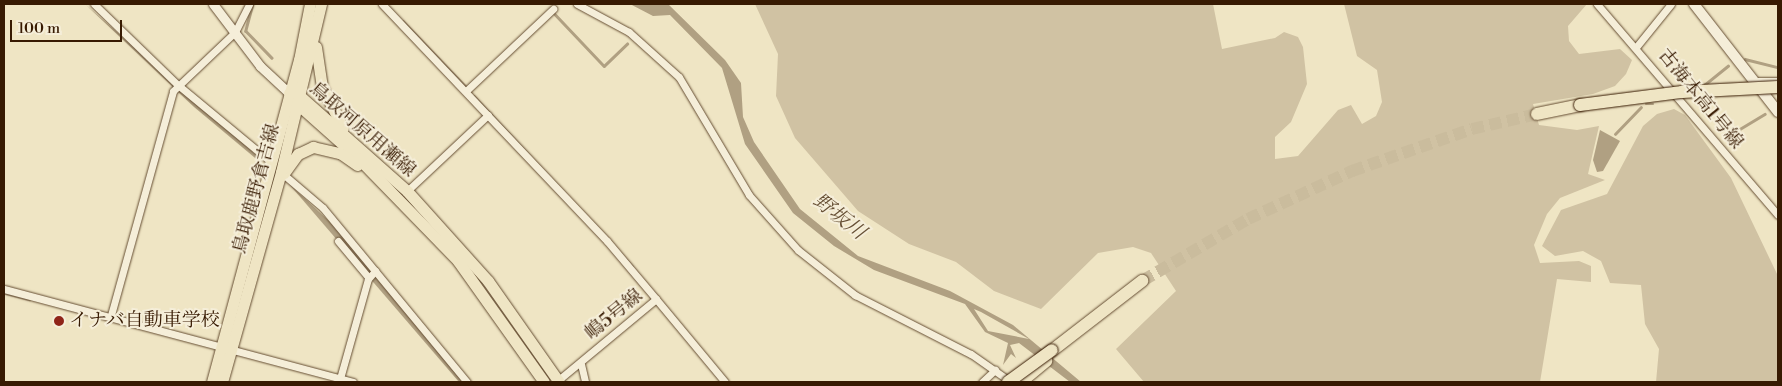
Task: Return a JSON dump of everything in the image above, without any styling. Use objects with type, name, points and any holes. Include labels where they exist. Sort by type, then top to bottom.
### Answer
[{"type":"highway","points":[[1538,116],[1682,92],[1778,87]]},
{"type":"highway","points":[[1580,108],[1657,100],[1778,93]]},
{"type":"highway","points":[[1021,382],[1090,322],[1144,284]]},
{"type":"highway","points":[[1011,382],[1054,352]]},
{"type":"highway","points":[[1026,382],[1054,352]]},
{"type":"main road","name":"鳥取鹿野倉吉線","points":[[212,382],[228,347],[281,178],[310,4]]},
{"type":"main road","name":"鳥取鹿野倉吉線","points":[[222,382],[228,347],[271,162],[317,33],[321,4]]},
{"type":"main road","points":[[1694,4],[1778,112]]},
{"type":"main road","points":[[317,33],[319,78],[350,140]]},
{"type":"main road","name":"鳥取河原用瀬線","points":[[295,99],[350,140],[407,191],[488,282],[558,382]]},
{"type":"main road","name":"鳥取河原用瀬線","points":[[295,99],[381,181],[458,261],[544,382]]},
{"type":"main road","points":[[281,178],[303,150],[319,146],[340,154],[381,181]]},
{"type":"street","points":[[94,4],[178,85],[271,162]]},
{"type":"street","points":[[213,4],[235,32],[295,99]]},
{"type":"street","points":[[111,315],[171,97],[178,85],[235,32],[249,4]]},
{"type":"street","points":[[382,4],[466,91],[656,299]]},
{"type":"street","points":[[577,4],[630,32],[679,76],[748,195],[798,250],[855,295],[995,370],[1011,382]]},
{"type":"street","name":"古海本高1号線","points":[[1597,4],[1637,46],[1738,173],[1778,215]]},
{"type":"street","points":[[1637,46],[1671,4]]},
{"type":"street","points":[[466,91],[553,9]]},
{"type":"street","points":[[1753,81],[1778,81]]},
{"type":"street","points":[[407,191],[488,115]]},
{"type":"street","points":[[281,178],[323,208],[467,382]]},
{"type":"street","points":[[338,241],[368,277]]},
{"type":"street","points":[[339,380],[368,277],[375,271]]},
{"type":"street","points":[[4,289],[111,315],[339,380],[353,382]]},
{"type":"street","name":"嶋5号線","points":[[558,382],[656,299],[725,382]]},
{"type":"street","points":[[581,364],[584,382]]},
{"type":"street","points":[[982,382],[995,370]]},
{"type":"shaded area","points":[[85,4],[262,160],[261,163],[194,107]]},
{"type":"shaded area","points":[[630,4],[668,4],[725,60],[741,83],[743,117],[754,142],[800,209],[858,256],[950,291],[1013,325],[1081,382],[1070,382],[1019,343],[1010,345],[1016,358],[1011,354],[1003,365],[1008,343],[985,332],[965,304],[874,270],[834,246],[793,213],[745,144],[722,68],[670,15],[653,16]],"holes":[[[974,309],[1029,339],[988,331]]]},
{"type":"shaded area","points":[[755,4],[1213,4],[1222,49],[1275,38],[1284,32],[1298,37],[1303,47],[1307,84],[1291,122],[1275,137],[1275,159],[1298,156],[1338,110],[1351,105],[1362,124],[1376,116],[1382,102],[1377,70],[1357,56],[1344,4],[1587,4],[1568,26],[1569,41],[1579,54],[1620,49],[1632,60],[1626,74],[1615,86],[1593,94],[1533,104],[1539,125],[1577,130],[1599,126],[1588,174],[1605,180],[1560,198],[1547,214],[1534,245],[1540,263],[1579,261],[1591,266],[1591,282],[1557,279],[1540,382],[1144,382],[1116,349],[1176,291],[1151,253],[1133,247],[1098,253],[1041,309],[994,291],[956,262],[909,244],[858,211],[795,138],[776,96],[778,54]]},
{"type":"shaded area","points":[[1674,109],[1685,115],[1731,178],[1778,276],[1778,382],[1656,382],[1659,349],[1645,324],[1641,285],[1610,283],[1601,261],[1583,251],[1555,256],[1542,246],[1561,210],[1607,194],[1643,126],[1657,114]]},
{"type":"shaded area","points":[[1600,130],[1620,141],[1603,171],[1597,172],[1593,160]]},
{"type":"shaded area","points":[[289,184],[330,222],[463,382],[459,382]]},
{"type":"waterway","points":[[253,4],[246,31],[272,58]]},
{"type":"waterway","points":[[553,12],[604,66],[627,44]]},
{"type":"waterway","points":[[403,21],[466,87]]},
{"type":"waterway","points":[[1745,59],[1778,67]]},
{"type":"waterway","points":[[1703,86],[1728,66]]},
{"type":"waterway","points":[[474,96],[632,266]]},
{"type":"waterway","points":[[1646,104],[1653,104]]},
{"type":"waterway","points":[[1615,134],[1641,107]]},
{"type":"waterway","points":[[1738,130],[1765,114]]},
{"type":"waterway","points":[[6,293],[29,299]]},
{"type":"tunnel","points":[[1142,281],[1248,219],[1352,171],[1472,129],[1537,114]]},
{"type":"place","name":"イナバ自動車学校","points":[[59,321]]},
{"type":"water label","name":"野坂川","points":[[839,217]]}]
